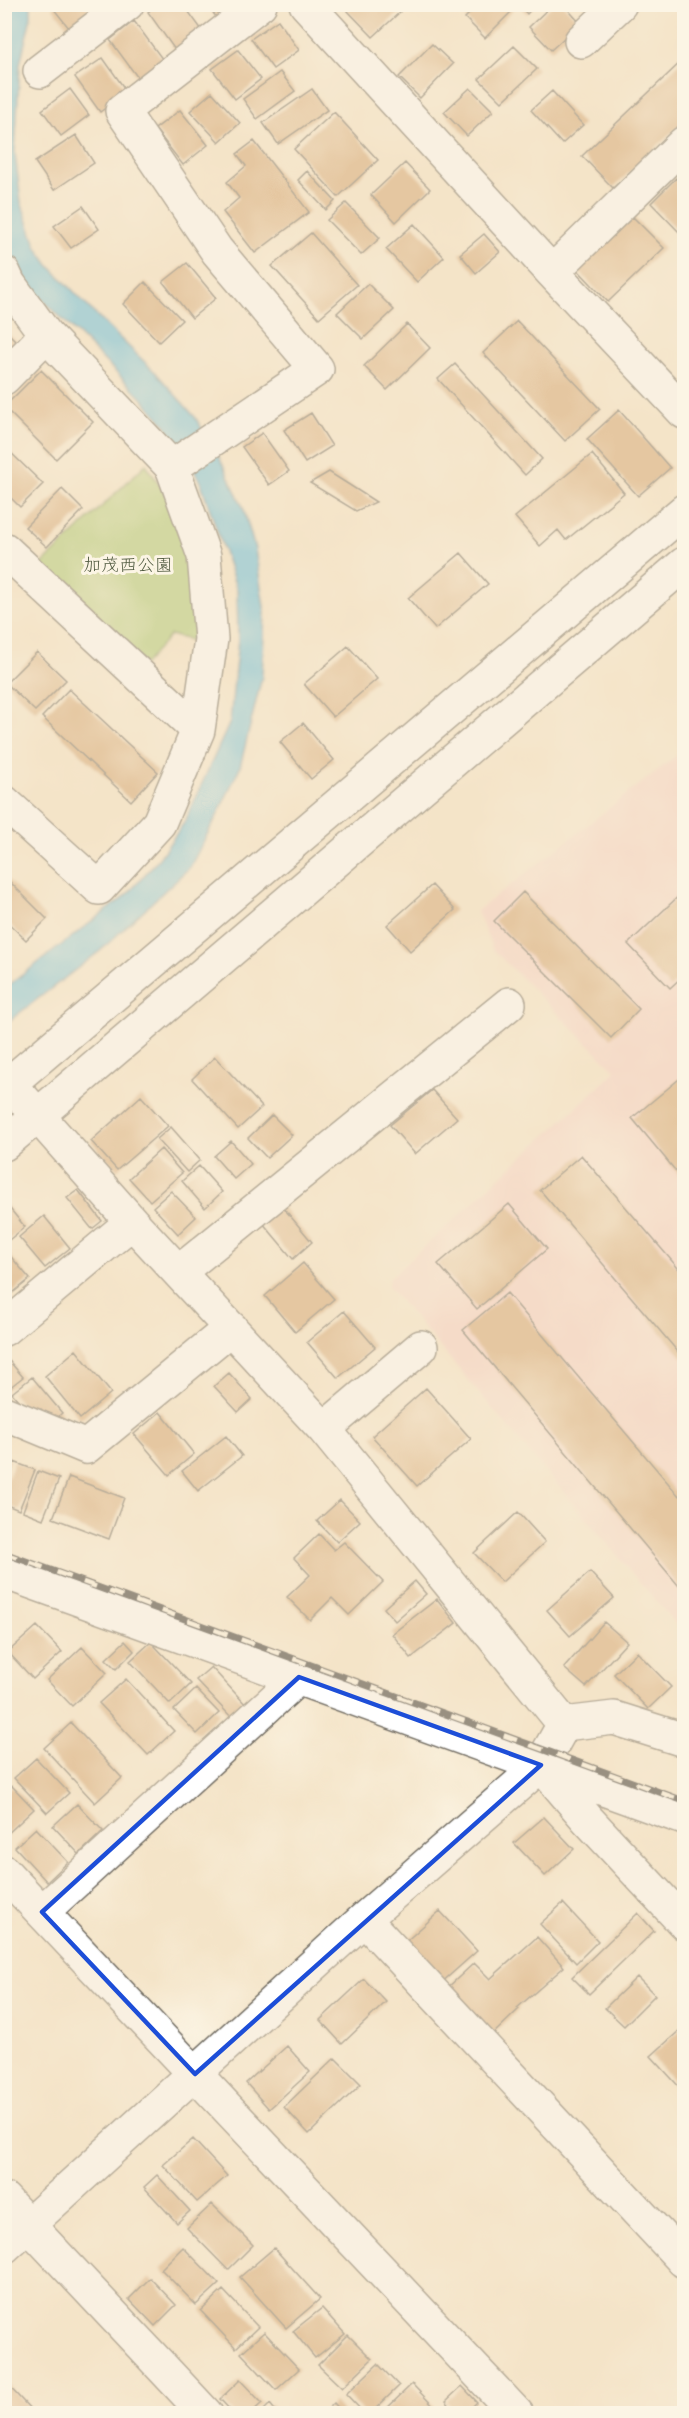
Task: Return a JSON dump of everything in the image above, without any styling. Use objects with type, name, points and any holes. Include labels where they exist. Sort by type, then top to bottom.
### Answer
[{"type":"street","points":[[40,71],[127,4]]},
{"type":"street","points":[[172,467],[316,369],[217,251],[122,111],[260,4]]},
{"type":"street","points":[[306,4],[684,412]]},
{"type":"street","points":[[581,41],[620,4]]},
{"type":"street","points":[[552,272],[684,143]]},
{"type":"street","points":[[4,273],[9,284],[46,335],[172,467],[204,556],[211,639],[198,730],[159,823],[99,888],[4,802]]},
{"type":"street","points":[[4,378],[46,335]]},
{"type":"street","points":[[564,1724],[324,1429],[132,1222],[38,1116],[6,1085],[684,511]]},
{"type":"street","points":[[4,549],[198,730]]},
{"type":"street","points":[[4,1144],[684,564]]},
{"type":"street","points":[[179,1272],[509,1004]]},
{"type":"street","points":[[4,1329],[132,1222]]},
{"type":"street","points":[[4,1413],[86,1447],[231,1328]]},
{"type":"street","points":[[324,1429],[421,1347]]},
{"type":"street","points":[[4,1572],[300,1677],[684,1818]]},
{"type":"street","points":[[42,1912],[300,1677]]},
{"type":"street","points":[[564,1724],[614,1718],[678,1729]]},
{"type":"street","points":[[4,2247],[364,1919],[541,1765],[564,1724]]},
{"type":"street","points":[[541,1765],[588,1820],[684,1923]]},
{"type":"street","points":[[4,1872],[517,2414]]},
{"type":"street","points":[[364,1919],[684,2261]]},
{"type":"street","points":[[4,2199],[206,2414]]},
{"type":"highlighted area","points":[[299,1677],[541,1765],[195,2074],[42,1912]]},
{"type":"shaded area","points":[[684,750],[684,1634],[388,1286],[390,1278],[616,1071],[493,950],[477,911]]},
{"type":"green space","name":"加茂西公園","points":[[146,464],[172,504],[188,550],[202,643],[170,635],[144,665],[41,565]]},
{"type":"water","points":[[31,4],[31,17],[20,64],[15,153],[21,202],[37,248],[49,265],[94,313],[156,373],[195,417],[218,455],[243,507],[255,549],[265,613],[262,677],[240,767],[190,867],[100,951],[5,1024],[5,988],[128,894],[160,857],[184,823],[230,722],[238,639],[237,590],[200,480],[166,426],[141,397],[33,290],[6,252],[4,245],[5,5]]},
{"type":"building","points":[[56,4],[84,4],[94,16],[73,33],[53,8]]},
{"type":"building","points":[[158,4],[183,4],[202,30],[175,50],[148,12]]},
{"type":"building","points":[[206,4],[233,4],[217,18]]},
{"type":"building","points":[[351,4],[394,4],[400,12],[373,37],[346,9]]},
{"type":"building","points":[[448,4],[468,4],[456,14]]},
{"type":"building","points":[[479,4],[508,4],[513,10],[485,38],[465,18]]},
{"type":"building","points":[[518,4],[536,4],[527,14]]},
{"type":"building","points":[[553,4],[563,4],[580,23],[551,50],[529,27]]},
{"type":"building","points":[[278,20],[299,50],[273,69],[251,39]]},
{"type":"building","points":[[134,21],[163,60],[138,78],[110,40]]},
{"type":"building","points":[[432,44],[453,64],[420,98],[399,77]]},
{"type":"building","points":[[514,46],[537,69],[502,102],[479,79]]},
{"type":"building","points":[[238,50],[261,79],[235,99],[212,69]]},
{"type":"building","points":[[103,58],[127,92],[100,112],[75,77]]},
{"type":"building","points":[[684,59],[684,121],[613,188],[582,156]]},
{"type":"building","points":[[280,72],[295,91],[257,119],[243,99]]},
{"type":"building","points":[[470,88],[493,111],[467,136],[444,112]]},
{"type":"building","points":[[70,89],[89,115],[61,136],[42,110]]},
{"type":"building","points":[[312,89],[327,110],[278,144],[263,123]]},
{"type":"building","points":[[552,91],[583,125],[562,144],[531,110]]},
{"type":"building","points":[[212,92],[240,123],[219,142],[190,111]]},
{"type":"building","points":[[180,110],[208,145],[183,165],[155,129]]},
{"type":"building","points":[[334,112],[378,160],[338,197],[294,149]]},
{"type":"building","points":[[76,135],[94,163],[54,190],[35,162]]},
{"type":"building","points":[[254,141],[309,212],[255,253],[223,212],[239,198],[227,182],[246,166],[237,154]]},
{"type":"building","points":[[405,163],[430,189],[396,222],[371,195]]},
{"type":"building","points":[[307,171],[335,201],[326,210],[298,180]]},
{"type":"building","points":[[676,178],[684,187],[684,229],[680,233],[651,203]]},
{"type":"building","points":[[346,203],[380,238],[361,255],[327,220]]},
{"type":"building","points":[[83,206],[99,229],[71,248],[54,226]]},
{"type":"building","points":[[633,217],[664,248],[608,302],[577,269]]},
{"type":"building","points":[[414,224],[444,257],[417,282],[386,249]]},
{"type":"building","points":[[311,233],[357,285],[319,318],[272,266]]},
{"type":"building","points":[[484,234],[500,252],[476,273],[460,254]]},
{"type":"building","points":[[187,263],[216,298],[192,318],[163,282]]},
{"type":"building","points":[[145,282],[182,320],[159,342],[123,304]]},
{"type":"building","points":[[368,284],[394,310],[363,339],[337,313]]},
{"type":"building","points":[[517,321],[600,409],[565,441],[483,353]]},
{"type":"building","points":[[407,324],[430,348],[387,390],[364,366]]},
{"type":"building","points":[[4,329],[18,343],[4,356]]},
{"type":"building","points":[[455,364],[542,459],[525,475],[438,379]]},
{"type":"building","points":[[41,370],[93,422],[56,459],[4,407]]},
{"type":"building","points":[[619,410],[670,468],[638,496],[587,439]]},
{"type":"building","points":[[311,413],[332,446],[305,463],[284,430]]},
{"type":"building","points":[[262,433],[289,471],[269,485],[242,447]]},
{"type":"building","points":[[4,446],[43,484],[20,507],[4,491]]},
{"type":"building","points":[[592,454],[624,493],[566,540],[558,530],[540,546],[515,517]]},
{"type":"building","points":[[329,472],[376,502],[356,511],[310,483]]},
{"type":"building","points":[[62,489],[83,510],[47,547],[25,527]]},
{"type":"building","points":[[461,553],[488,584],[435,629],[408,598]]},
{"type":"building","points":[[348,646],[377,679],[333,717],[304,684]]},
{"type":"building","points":[[37,652],[66,680],[35,711],[6,683]]},
{"type":"building","points":[[69,689],[158,772],[131,801],[42,717]]},
{"type":"building","points":[[303,723],[334,760],[311,779],[280,742]]},
{"type":"building","points":[[4,876],[47,919],[26,940],[4,919]]},
{"type":"building","points":[[432,885],[455,910],[410,951],[387,925]]},
{"type":"building","points":[[684,891],[684,975],[670,988],[628,944]]},
{"type":"building","points":[[523,892],[639,1009],[611,1038],[494,921]]},
{"type":"building","points":[[215,1057],[262,1107],[238,1129],[192,1079]]},
{"type":"building","points":[[684,1075],[684,1181],[632,1118]]},
{"type":"building","points":[[432,1090],[457,1118],[415,1154],[390,1125]]},
{"type":"building","points":[[141,1096],[168,1126],[117,1170],[91,1141]]},
{"type":"building","points":[[272,1115],[292,1135],[267,1158],[248,1138]]},
{"type":"building","points":[[171,1127],[200,1160],[187,1172],[157,1139]]},
{"type":"building","points":[[231,1141],[251,1164],[234,1179],[214,1156]]},
{"type":"building","points":[[161,1149],[182,1173],[150,1201],[129,1178]]},
{"type":"building","points":[[581,1155],[684,1275],[684,1359],[540,1190]]},
{"type":"building","points":[[199,1166],[222,1192],[205,1208],[182,1181]]},
{"type":"building","points":[[78,1190],[102,1221],[92,1229],[67,1198]]},
{"type":"building","points":[[171,1191],[196,1217],[178,1234],[153,1207]]},
{"type":"building","points":[[6,1204],[25,1227],[4,1244],[4,1206]]},
{"type":"building","points":[[509,1204],[547,1249],[477,1309],[438,1264]]},
{"type":"building","points":[[281,1205],[312,1242],[293,1259],[262,1222]]},
{"type":"building","points":[[44,1216],[70,1248],[45,1268],[19,1237]]},
{"type":"building","points":[[6,1251],[30,1279],[4,1300],[4,1252]]},
{"type":"building","points":[[303,1263],[334,1299],[295,1332],[265,1296]]},
{"type":"building","points":[[507,1293],[679,1496],[684,1491],[684,1592],[463,1330]]},
{"type":"building","points":[[344,1311],[375,1347],[338,1378],[307,1342]]},
{"type":"building","points":[[76,1350],[111,1393],[80,1419],[45,1376]]},
{"type":"building","points":[[4,1355],[23,1377],[4,1392]]},
{"type":"building","points":[[229,1373],[252,1399],[238,1412],[214,1386]]},
{"type":"building","points":[[32,1377],[62,1413],[52,1422],[41,1409],[33,1417],[12,1393]]},
{"type":"building","points":[[426,1388],[471,1439],[417,1486],[372,1436]]},
{"type":"building","points":[[160,1412],[194,1454],[169,1475],[134,1434]]},
{"type":"building","points":[[226,1436],[242,1456],[198,1491],[182,1471]]},
{"type":"building","points":[[4,1458],[10,1460],[5,1472],[4,1472]]},
{"type":"building","points":[[14,1462],[35,1470],[19,1510],[4,1504],[4,1487]]},
{"type":"building","points":[[38,1471],[59,1479],[43,1519],[23,1511]]},
{"type":"building","points":[[69,1477],[124,1498],[109,1539],[53,1518]]},
{"type":"building","points":[[340,1500],[360,1521],[337,1542],[317,1521]]},
{"type":"building","points":[[518,1512],[545,1542],[502,1582],[474,1553]]},
{"type":"building","points":[[319,1534],[334,1550],[344,1542],[383,1582],[349,1615],[332,1598],[310,1620],[287,1597],[310,1575],[294,1558]]},
{"type":"building","points":[[590,1572],[614,1598],[570,1636],[547,1610]]},
{"type":"building","points":[[415,1581],[426,1594],[395,1621],[384,1608]]},
{"type":"building","points":[[437,1599],[456,1623],[411,1658],[392,1634]]},
{"type":"building","points":[[604,1622],[627,1642],[586,1687],[564,1668]]},
{"type":"building","points":[[37,1626],[62,1652],[33,1679],[8,1652]]},
{"type":"building","points":[[125,1641],[134,1651],[116,1669],[106,1659]]},
{"type":"building","points":[[151,1642],[191,1684],[170,1704],[130,1661]]},
{"type":"building","points":[[82,1647],[107,1673],[72,1706],[47,1680]]},
{"type":"building","points":[[637,1652],[671,1687],[648,1709],[614,1674]]},
{"type":"building","points":[[211,1667],[247,1706],[233,1719],[196,1680]]},
{"type":"building","points":[[126,1679],[174,1731],[148,1755],[99,1703]]},
{"type":"building","points":[[196,1689],[219,1713],[197,1734],[174,1710]]},
{"type":"building","points":[[71,1723],[122,1778],[95,1803],[44,1748]]},
{"type":"building","points":[[36,1758],[69,1793],[47,1813],[14,1778]]},
{"type":"building","points":[[12,1786],[34,1809],[4,1837],[4,1793]]},
{"type":"building","points":[[77,1804],[103,1831],[79,1854],[53,1826]]},
{"type":"building","points":[[544,1817],[574,1849],[545,1876],[514,1843]]},
{"type":"building","points":[[36,1828],[68,1862],[47,1882],[15,1847]]},
{"type":"building","points":[[563,1903],[598,1941],[576,1963],[540,1924]]},
{"type":"building","points":[[440,1911],[477,1951],[440,1984],[403,1944]]},
{"type":"building","points":[[638,1913],[654,1931],[589,1994],[572,1977]]},
{"type":"building","points":[[537,1937],[564,1967],[517,2008],[519,2009],[489,2038],[444,1991],[474,1963],[490,1979]]},
{"type":"building","points":[[637,1977],[655,1995],[624,2026],[605,2008]]},
{"type":"building","points":[[364,1979],[386,2002],[342,2044],[320,2020]]},
{"type":"building","points":[[680,2030],[684,2034],[684,2092],[651,2056]]},
{"type":"building","points":[[287,2046],[310,2072],[269,2109],[246,2083]]},
{"type":"building","points":[[335,2058],[361,2084],[309,2134],[284,2107]]},
{"type":"building","points":[[193,2139],[227,2176],[197,2202],[163,2165]]},
{"type":"building","points":[[157,2175],[190,2211],[177,2223],[144,2187]]},
{"type":"building","points":[[212,2204],[253,2245],[228,2270],[187,2228]]},
{"type":"building","points":[[183,2247],[219,2284],[196,2305],[161,2269]]},
{"type":"building","points":[[274,2248],[320,2299],[286,2328],[240,2277]]},
{"type":"building","points":[[150,2278],[176,2305],[155,2326],[129,2299]]},
{"type":"building","points":[[223,2290],[258,2327],[236,2348],[201,2311]]},
{"type":"building","points":[[322,2308],[345,2334],[315,2358],[293,2331]]},
{"type":"building","points":[[264,2332],[299,2369],[276,2390],[241,2353]]},
{"type":"building","points":[[348,2335],[372,2359],[342,2388],[318,2365]]},
{"type":"building","points":[[378,2364],[399,2386],[370,2414],[365,2414],[346,2394]]},
{"type":"building","points":[[240,2380],[262,2403],[250,2414],[234,2414],[220,2399]]},
{"type":"building","points":[[4,2381],[35,2414],[4,2414]]},
{"type":"building","points":[[412,2384],[441,2414],[381,2414]]},
{"type":"building","points":[[462,2386],[477,2402],[465,2414],[457,2414],[446,2401]]},
{"type":"building","points":[[334,2403],[344,2414],[323,2414]]},
{"type":"building","points":[[270,2404],[278,2414],[260,2414]]},
{"type":"railway","points":[[4,1553],[684,1801]]}]
